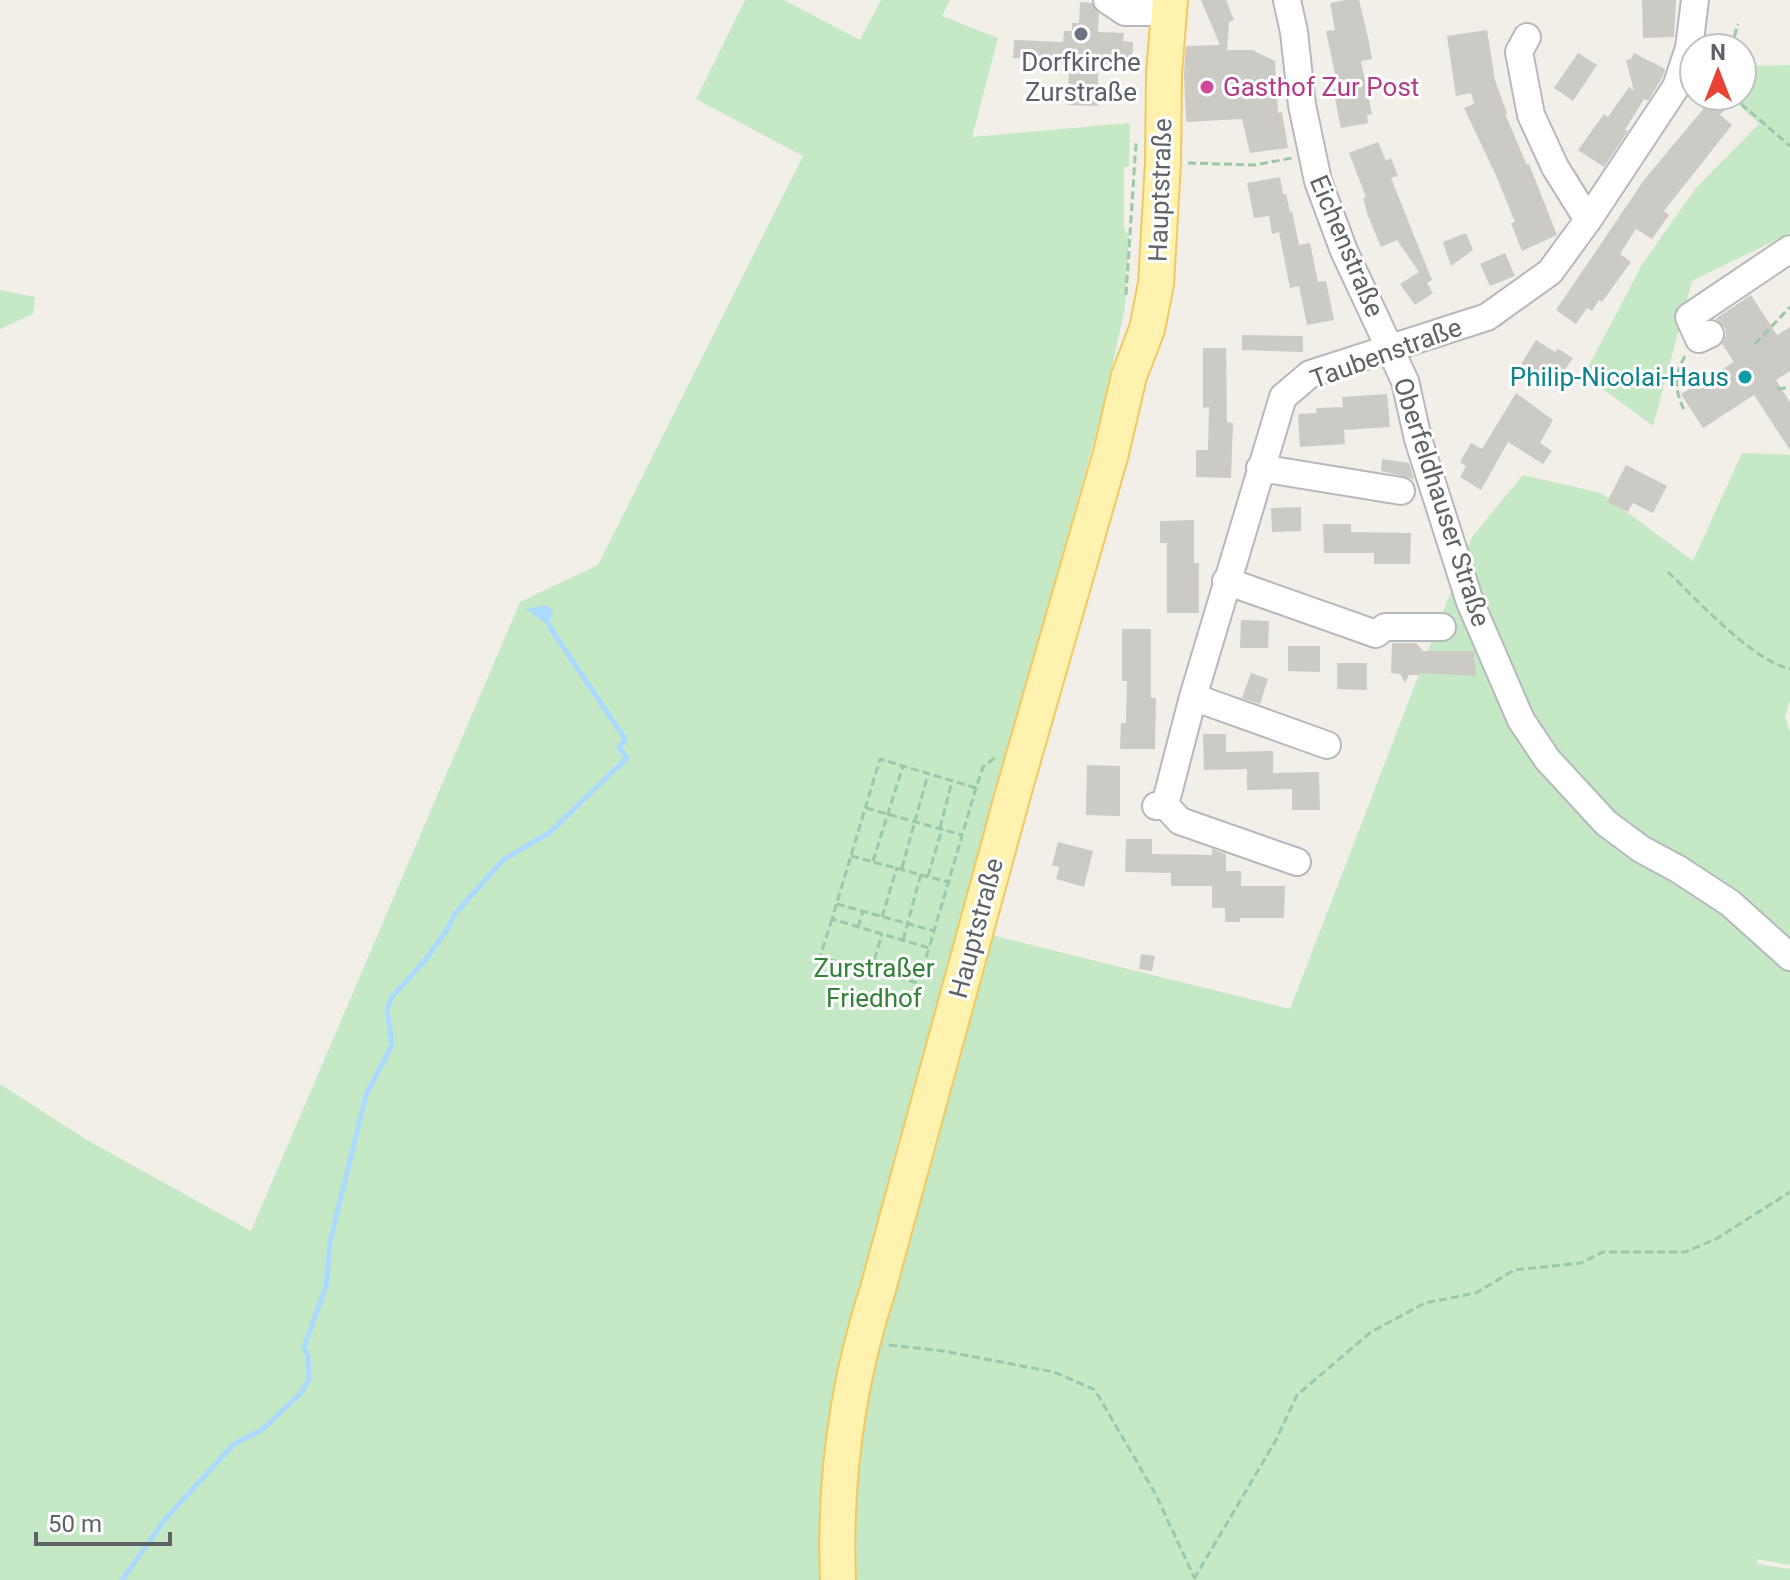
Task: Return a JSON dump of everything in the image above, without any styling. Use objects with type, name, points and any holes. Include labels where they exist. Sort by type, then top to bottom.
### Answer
[{"type":"main road","name":"Hauptstraße","points":[[838,1580],[836,1535],[841,1450],[863,1337],[1111,453],[1129,376],[1147,329],[1156,284],[1163,163],[1162,6]]},
{"type":"main road","name":"Hauptstraße","points":[[1129,376],[1143,248],[1149,53],[1162,6]]},
{"type":"street","points":[[1107,0],[1125,12],[1162,6]]},
{"type":"street","name":"Eichenstraße","points":[[1287,0],[1311,154],[1344,251],[1391,347]]},
{"type":"street","name":"Taubenstraße","points":[[1297,862],[1180,821],[1160,806],[1283,397],[1310,374],[1487,317],[1550,272],[1676,87],[1689,48],[1695,0]]},
{"type":"street","points":[[1527,37],[1519,52],[1531,115],[1555,167],[1588,220]]},
{"type":"street","points":[[1704,336],[1689,317],[1790,249]]},
{"type":"street","name":"Oberfeldhauser Straße","points":[[1391,347],[1405,381],[1418,439],[1470,602],[1515,707],[1532,737],[1547,759],[1606,823],[1633,844],[1730,903],[1790,957]]},
{"type":"street","points":[[1260,468],[1401,491]]},
{"type":"street","points":[[1226,581],[1376,634],[1385,627],[1442,627]]},
{"type":"street","points":[[1193,697],[1327,745]]},
{"type":"path","points":[[1736,32],[1738,24]]},
{"type":"path","points":[[1751,112],[1790,146]]},
{"type":"path","points":[[1163,163],[1255,165],[1311,154]]},
{"type":"path","points":[[1755,344],[1790,307]]},
{"type":"path","points":[[1685,412],[1676,392],[1676,376],[1683,358],[1704,336]]},
{"type":"path","points":[[1778,389],[1789,386]]},
{"type":"path","points":[[1668,572],[1722,625],[1778,666],[1790,669]]},
{"type":"path","points":[[976,788],[880,759],[820,957],[918,983],[983,767],[1001,753]]},
{"type":"path","points":[[873,861],[903,766]]},
{"type":"path","points":[[882,917],[928,774]]},
{"type":"path","points":[[928,876],[952,781]]},
{"type":"path","points":[[866,808],[962,835]]},
{"type":"path","points":[[851,856],[948,882]]},
{"type":"path","points":[[903,940],[921,874]]},
{"type":"path","points":[[837,904],[934,931]]},
{"type":"path","points":[[858,927],[863,911]]},
{"type":"path","points":[[832,919],[929,948]]},
{"type":"path","points":[[871,971],[882,934]]},
{"type":"path","points":[[863,1337],[888,1345],[943,1351],[1054,1372],[1095,1390],[1156,1495],[1194,1579],[1276,1440],[1297,1395],[1371,1332],[1425,1303],[1476,1293],[1514,1270],[1581,1263],[1603,1252],[1685,1252],[1716,1239],[1790,1192]]},
{"type":"green space","name":"Zurstraßer Friedhof","points":[[745,0],[784,0],[860,40],[881,0],[950,0],[942,16],[998,38],[972,137],[1130,123],[1129,166],[1124,167],[1124,229],[1129,236],[1125,307],[1104,404],[1006,759],[987,934],[1290,1009],[1472,537],[1523,475],[1601,493],[1693,561],[1742,453],[1790,455],[1790,700],[1785,717],[1790,732],[1790,1565],[1756,1559],[1758,1564],[1790,1569],[1790,1580],[0,1580],[0,1084],[87,1140],[251,1231],[520,602],[598,565],[803,156],[696,99]]},
{"type":"green space","points":[[1790,65],[1790,233],[1692,281],[1653,426],[1584,375],[1643,263],[1696,188],[1759,124],[1747,112],[1758,112],[1758,66]]},
{"type":"green space","points":[[0,290],[35,297],[33,314],[0,329]]},
{"type":"water","points":[[547,605],[553,610],[549,626],[526,609]]},
{"type":"building","points":[[1201,0],[1226,0],[1234,20],[1229,22],[1227,50],[1252,50],[1275,61],[1278,113],[1282,112],[1288,148],[1250,153],[1242,119],[1186,122],[1186,46],[1220,45]]},
{"type":"building","points":[[1359,0],[1369,42],[1372,59],[1361,61],[1372,114],[1367,115],[1368,123],[1341,128],[1333,89],[1338,88],[1326,31],[1335,30],[1330,3]]},
{"type":"building","points":[[1642,0],[1676,0],[1674,37],[1643,38]]},
{"type":"building","points":[[1080,2],[1092,3],[1099,14],[1098,32],[1124,33],[1123,41],[1133,42],[1132,66],[1102,64],[1098,67],[1098,106],[1068,105],[1069,56],[1013,58],[1014,40],[1063,42],[1064,31],[1072,31],[1072,23],[1079,23]]},
{"type":"building","points":[[1487,30],[1495,80],[1505,114],[1557,235],[1522,251],[1511,223],[1515,222],[1464,108],[1474,104],[1471,93],[1456,96],[1447,36]]},
{"type":"building","points":[[1578,53],[1597,65],[1573,101],[1554,88]]},
{"type":"building","points":[[1634,53],[1665,69],[1648,101],[1644,99],[1625,130],[1628,131],[1604,167],[1578,150],[1604,114],[1608,117],[1629,87],[1634,91],[1626,60],[1631,59]]},
{"type":"building","points":[[1701,112],[1723,112],[1720,115],[1732,125],[1664,211],[1669,215],[1652,239],[1636,229],[1620,254],[1631,262],[1602,302],[1599,300],[1592,311],[1587,308],[1576,324],[1556,310],[1644,180]]},
{"type":"building","points":[[1378,142],[1386,161],[1391,158],[1398,176],[1391,178],[1432,280],[1427,283],[1433,293],[1415,305],[1400,284],[1419,272],[1397,240],[1381,247],[1349,153]]},
{"type":"building","points":[[1280,177],[1283,194],[1286,194],[1292,211],[1299,245],[1310,243],[1318,282],[1326,281],[1334,320],[1307,325],[1299,286],[1290,288],[1279,232],[1272,234],[1269,216],[1254,218],[1247,183]]},
{"type":"building","points":[[1466,233],[1473,250],[1451,266],[1443,242]]},
{"type":"building","points":[[1505,253],[1515,276],[1490,286],[1480,264]]},
{"type":"building","points":[[1751,295],[1777,335],[1790,327],[1790,371],[1776,380],[1790,402],[1790,450],[1754,395],[1703,428],[1681,394],[1734,362],[1722,344],[1726,336],[1725,328],[1715,319]]},
{"type":"building","points":[[1242,335],[1303,336],[1303,352],[1242,350]]},
{"type":"building","points":[[1536,340],[1555,352],[1558,349],[1573,358],[1564,371],[1550,363],[1540,379],[1520,366]]},
{"type":"building","points":[[1203,348],[1226,348],[1227,422],[1233,423],[1231,478],[1196,477],[1196,450],[1208,450],[1209,407],[1203,408]]},
{"type":"building","points":[[1516,393],[1553,420],[1540,443],[1552,451],[1543,464],[1508,442],[1481,490],[1460,477],[1466,466],[1460,462],[1471,443],[1482,449]]},
{"type":"building","points":[[1387,394],[1390,427],[1344,430],[1345,444],[1300,447],[1298,414],[1317,413],[1316,408],[1343,407],[1342,397]]},
{"type":"building","points":[[1382,459],[1409,463],[1414,479],[1381,471]]},
{"type":"building","points":[[1626,465],[1667,486],[1653,513],[1633,503],[1628,512],[1607,502]]},
{"type":"building","points":[[1301,507],[1301,531],[1272,532],[1271,508]]},
{"type":"building","points":[[1194,520],[1194,563],[1199,563],[1199,613],[1167,613],[1167,543],[1160,543],[1160,521]]},
{"type":"building","points":[[1323,524],[1351,524],[1351,532],[1411,533],[1410,564],[1374,564],[1374,553],[1324,553]]},
{"type":"building","points":[[1241,620],[1269,621],[1268,648],[1240,648]]},
{"type":"building","points":[[1122,629],[1151,629],[1151,698],[1156,698],[1155,749],[1120,749],[1121,723],[1126,723],[1127,681],[1122,681]]},
{"type":"building","points":[[1392,643],[1416,643],[1423,651],[1474,651],[1476,676],[1420,673],[1409,675],[1405,683],[1400,674],[1391,673]]},
{"type":"building","points":[[1288,646],[1320,646],[1320,672],[1288,671]]},
{"type":"building","points":[[1337,663],[1367,663],[1367,690],[1337,689]]},
{"type":"building","points":[[1251,673],[1268,679],[1260,704],[1242,698]]},
{"type":"building","points":[[1203,734],[1226,734],[1226,752],[1273,751],[1273,773],[1319,772],[1320,810],[1292,810],[1292,789],[1247,790],[1247,769],[1204,770]]},
{"type":"building","points":[[1087,765],[1120,766],[1120,816],[1086,815]]},
{"type":"building","points":[[1126,839],[1152,839],[1152,854],[1212,855],[1212,849],[1226,854],[1226,871],[1241,871],[1241,886],[1285,886],[1284,918],[1240,918],[1240,922],[1225,922],[1225,908],[1212,908],[1212,886],[1171,886],[1171,873],[1125,872]]},
{"type":"building","points":[[1058,842],[1093,851],[1084,887],[1056,879],[1059,867],[1052,865]]},
{"type":"building","points":[[1141,954],[1155,956],[1152,971],[1139,969]]},
{"type":"waterway","points":[[122,1580],[166,1518],[234,1444],[262,1430],[301,1393],[309,1379],[308,1355],[304,1347],[326,1286],[330,1242],[366,1095],[392,1045],[387,1010],[391,998],[426,959],[455,914],[503,860],[549,833],[627,758],[619,747],[625,739],[549,626]]},
{"type":"place","name":"Dorfkirche Zurstraße","points":[[1081,34]]},
{"type":"place","name":"Gasthof Zur Post","points":[[1207,87]]},
{"type":"place","name":"Philip-Nicolai-Haus","points":[[1745,377]]}]
